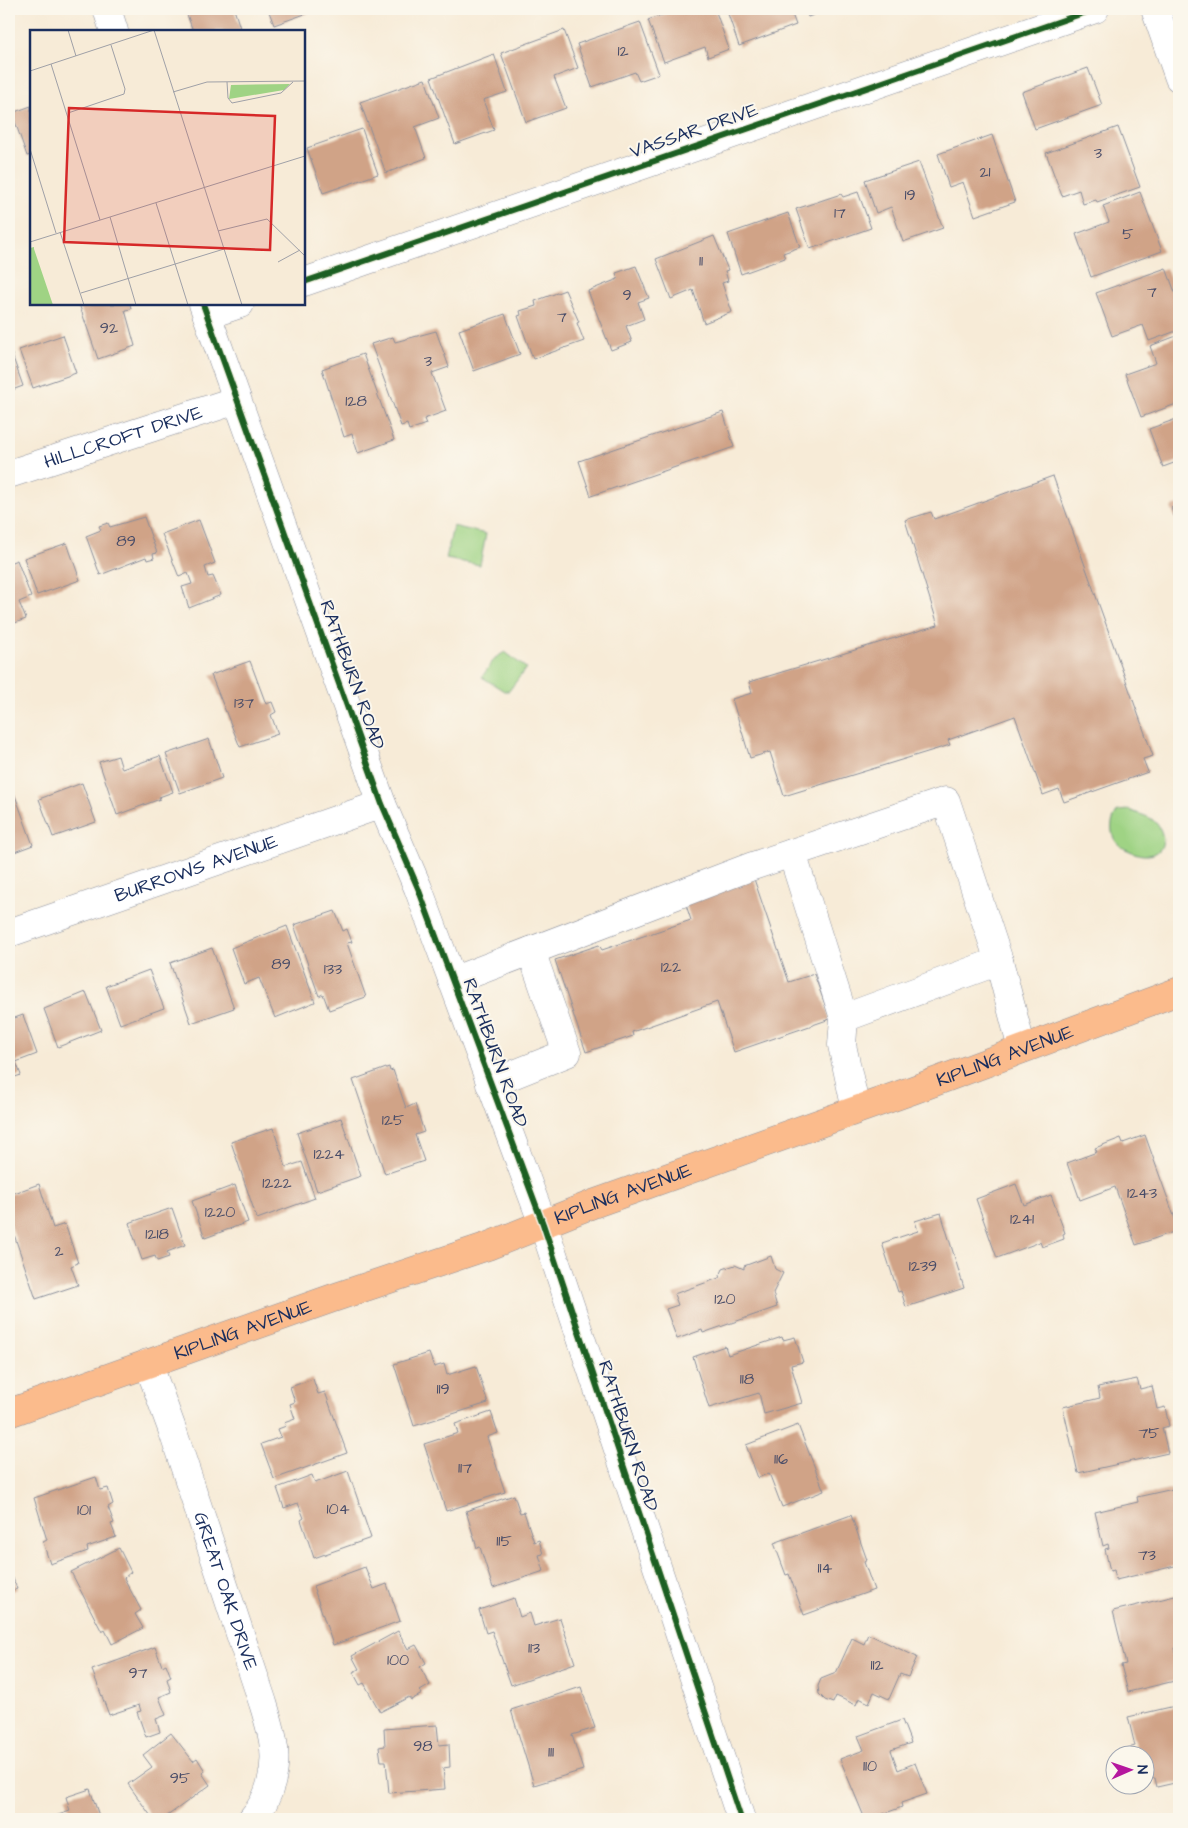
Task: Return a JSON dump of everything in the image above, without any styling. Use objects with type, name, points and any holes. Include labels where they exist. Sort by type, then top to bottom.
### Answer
[{"type":"main road","name":"KIPLING AVENUE","points":[[9,1413],[488,1246],[593,1204],[1179,991]]},
{"type":"street","points":[[107,9],[114,30]]},
{"type":"street","name":"VASSAR DRIVE","points":[[305,282],[1095,9]]},
{"type":"street","points":[[1155,9],[1179,78]]},
{"type":"street","points":[[205,309],[233,305]]},
{"type":"street","name":"RATHBURN ROAD","points":[[205,309],[382,804],[418,888],[542,1224],[741,1819]]},
{"type":"street","name":"HILLCROFT DRIVE","points":[[9,474],[237,400]]},
{"type":"street","points":[[452,981],[750,867],[946,801],[999,960],[1022,1049]]},
{"type":"street","name":"BURROWS AVENUE","points":[[9,932],[382,804]]},
{"type":"street","points":[[792,853],[844,1018],[842,1046],[856,1110]]},
{"type":"street","points":[[490,1084],[567,1053],[531,950]]},
{"type":"street","points":[[844,1018],[999,960]]},
{"type":"street","name":"GREAT OAK DRIVE","points":[[148,1363],[172,1429],[260,1694],[273,1742],[274,1766],[270,1786],[265,1800],[252,1819]]},
{"type":"green space","points":[[453,526],[486,534],[480,565],[446,559]]},
{"type":"green space","points":[[505,652],[526,668],[509,691],[504,691],[482,677],[495,658]]},
{"type":"green space","points":[[1128,810],[1150,818],[1160,828],[1163,841],[1158,851],[1152,854],[1139,854],[1124,849],[1116,841],[1112,832],[1113,820],[1118,811]]},
{"type":"building","points":[[185,9],[234,9],[241,30],[193,30]]},
{"type":"building","points":[[268,9],[319,9],[274,25]]},
{"type":"building","points":[[679,9],[715,9],[729,49],[708,57],[705,47],[664,62],[648,20]]},
{"type":"building","points":[[733,9],[790,9],[796,25],[739,46],[727,11]]},
{"type":"building","points":[[805,9],[830,9],[808,17]]},
{"type":"building","points":[[640,22],[659,74],[639,81],[635,72],[592,87],[577,44]]},
{"type":"building","points":[[564,30],[578,68],[554,77],[566,108],[526,122],[501,53]]},
{"type":"building","points":[[494,54],[507,92],[483,100],[494,130],[455,144],[431,78]]},
{"type":"building","points":[[1088,68],[1102,105],[1035,129],[1022,92]]},
{"type":"building","points":[[425,79],[439,118],[415,127],[426,158],[386,173],[360,102]]},
{"type":"building","points":[[30,106],[30,155],[27,156],[12,113]]},
{"type":"building","points":[[1118,127],[1140,187],[1097,202],[1096,200],[1083,204],[1079,190],[1062,196],[1046,153]]},
{"type":"building","points":[[362,129],[378,174],[323,193],[307,148]]},
{"type":"building","points":[[992,135],[1015,202],[975,216],[963,182],[949,187],[938,154]]},
{"type":"building","points":[[919,162],[943,228],[903,242],[891,207],[876,213],[865,180]]},
{"type":"building","points":[[858,192],[871,228],[810,249],[796,209],[841,194],[843,197]]},
{"type":"building","points":[[1140,192],[1162,251],[1091,277],[1076,234],[1109,222],[1103,206]]},
{"type":"building","points":[[788,213],[800,247],[783,253],[785,258],[741,274],[728,234]]},
{"type":"building","points":[[714,236],[728,270],[725,271],[728,281],[722,283],[732,312],[704,323],[693,290],[671,299],[656,259]]},
{"type":"building","points":[[636,266],[649,298],[638,302],[644,319],[626,326],[632,342],[611,350],[588,291],[618,279],[616,273]]},
{"type":"building","points":[[1166,268],[1179,303],[1179,330],[1149,341],[1143,325],[1112,336],[1096,293]]},
{"type":"building","points":[[565,290],[579,322],[577,323],[584,341],[533,359],[518,316],[521,315],[520,311],[536,306],[535,301]]},
{"type":"building","points":[[79,305],[130,305],[131,309],[125,310],[135,346],[98,359]]},
{"type":"building","points":[[505,314],[520,354],[474,371],[459,330]]},
{"type":"building","points":[[436,331],[449,367],[432,373],[446,411],[424,419],[426,424],[409,430],[407,424],[401,426],[371,344],[393,337],[395,342]]},
{"type":"building","points":[[63,335],[76,373],[33,388],[19,350]]},
{"type":"building","points":[[1179,335],[1179,403],[1141,417],[1125,374],[1156,363],[1150,346]]},
{"type":"building","points":[[11,352],[23,386],[12,390],[13,393],[9,395],[9,353]]},
{"type":"building","points":[[363,354],[394,440],[358,453],[352,434],[344,437],[322,369]]},
{"type":"building","points":[[723,412],[734,447],[591,496],[579,461]]},
{"type":"building","points":[[1179,418],[1179,461],[1163,467],[1149,429]]},
{"type":"building","points":[[1053,476],[1153,756],[1143,759],[1148,772],[1064,802],[1059,789],[1043,795],[1015,716],[948,740],[950,745],[784,796],[770,752],[750,758],[732,699],[752,693],[749,682],[938,625],[905,520],[931,512],[934,519]]},
{"type":"building","points":[[1179,504],[1179,528],[1171,508]]},
{"type":"building","points":[[144,517],[157,553],[153,554],[154,558],[147,560],[146,557],[100,575],[86,536],[101,530],[99,526],[108,523],[110,527]]},
{"type":"building","points":[[199,520],[215,563],[205,567],[208,577],[213,576],[221,595],[189,608],[182,587],[192,584],[188,573],[179,577],[162,534]]},
{"type":"building","points":[[67,543],[80,580],[37,595],[24,558]]},
{"type":"building","points":[[17,560],[31,597],[19,602],[26,619],[9,625],[9,563]]},
{"type":"building","points":[[250,661],[266,704],[272,702],[276,712],[271,715],[278,734],[240,747],[211,675]]},
{"type":"building","points":[[209,739],[222,778],[180,793],[166,754]]},
{"type":"building","points":[[118,756],[122,769],[160,756],[173,792],[159,797],[160,799],[117,815],[99,762]]},
{"type":"building","points":[[82,783],[96,822],[53,837],[39,799]]},
{"type":"building","points":[[13,790],[33,845],[9,854],[9,791]]},
{"type":"building","points":[[754,879],[789,982],[814,974],[830,1019],[734,1052],[717,1002],[632,1032],[633,1036],[586,1052],[555,960],[599,945],[602,950],[691,920],[685,902]]},
{"type":"building","points":[[335,911],[343,931],[347,929],[352,942],[347,943],[366,997],[329,1010],[323,994],[319,996],[294,925]]},
{"type":"building","points":[[287,926],[315,1002],[275,1018],[259,978],[244,984],[231,948]]},
{"type":"building","points":[[212,948],[234,1008],[191,1023],[170,963]]},
{"type":"building","points":[[149,970],[164,1008],[120,1024],[106,986]]},
{"type":"building","points":[[86,992],[101,1030],[58,1047],[44,1009]]},
{"type":"building","points":[[23,1015],[37,1054],[16,1062],[21,1075],[9,1079],[9,1020]]},
{"type":"building","points":[[389,1067],[390,1071],[393,1070],[406,1108],[415,1104],[424,1132],[415,1135],[424,1161],[385,1174],[353,1080]]},
{"type":"building","points":[[341,1118],[361,1176],[317,1191],[297,1133]]},
{"type":"building","points":[[273,1128],[286,1167],[302,1162],[315,1198],[257,1219],[231,1142]]},
{"type":"building","points":[[1145,1135],[1179,1230],[1136,1245],[1115,1187],[1080,1200],[1067,1163],[1097,1152],[1095,1148],[1121,1138],[1123,1143]]},
{"type":"building","points":[[39,1184],[53,1228],[65,1224],[78,1263],[71,1266],[78,1285],[36,1299],[9,1220],[9,1195]]},
{"type":"building","points":[[1016,1184],[1024,1205],[1051,1195],[1065,1233],[1063,1234],[1064,1239],[1042,1247],[1040,1242],[997,1258],[976,1199]]},
{"type":"building","points":[[235,1185],[248,1222],[205,1238],[192,1201]]},
{"type":"building","points":[[172,1208],[185,1245],[167,1252],[169,1257],[157,1261],[155,1256],[142,1260],[129,1223]]},
{"type":"building","points":[[941,1213],[964,1288],[906,1307],[901,1291],[898,1292],[882,1243],[918,1231],[915,1221]]},
{"type":"building","points":[[771,1256],[775,1269],[783,1273],[773,1293],[777,1307],[703,1333],[702,1330],[677,1339],[666,1309],[678,1305],[674,1294],[719,1278],[723,1269],[735,1265],[744,1269],[744,1266]]},
{"type":"building","points":[[782,1337],[783,1340],[795,1337],[803,1362],[791,1365],[802,1403],[764,1414],[759,1393],[709,1408],[693,1357],[725,1346],[728,1355]]},
{"type":"building","points":[[429,1353],[434,1367],[444,1364],[447,1375],[476,1366],[488,1403],[414,1426],[394,1364]]},
{"type":"building","points":[[313,1379],[318,1394],[325,1392],[347,1453],[274,1479],[261,1444],[281,1437],[278,1429],[286,1426],[284,1423],[295,1419],[290,1404],[295,1402],[290,1387]]},
{"type":"building","points":[[1137,1379],[1140,1389],[1152,1386],[1157,1409],[1165,1407],[1169,1426],[1162,1428],[1168,1453],[1078,1473],[1063,1407],[1100,1398],[1098,1387]]},
{"type":"building","points":[[491,1412],[498,1433],[487,1437],[505,1492],[446,1511],[424,1444],[458,1433],[455,1424]]},
{"type":"building","points":[[798,1425],[824,1491],[782,1507],[769,1473],[758,1478],[746,1445]]},
{"type":"building","points":[[348,1471],[371,1538],[314,1558],[301,1520],[304,1518],[298,1503],[284,1508],[277,1488],[312,1475],[315,1483]]},
{"type":"building","points":[[96,1477],[100,1490],[108,1488],[113,1504],[108,1507],[114,1523],[111,1524],[116,1537],[87,1547],[88,1551],[50,1564],[43,1542],[47,1540],[34,1498]]},
{"type":"building","points":[[1173,1489],[1179,1518],[1179,1565],[1116,1580],[1114,1570],[1110,1571],[1105,1549],[1109,1548],[1108,1544],[1103,1546],[1095,1512],[1138,1502],[1137,1497]]},
{"type":"building","points":[[514,1495],[520,1513],[524,1512],[534,1542],[539,1540],[543,1554],[539,1555],[544,1571],[493,1588],[480,1547],[477,1548],[466,1511]]},
{"type":"building","points":[[851,1515],[867,1560],[864,1562],[874,1590],[804,1615],[789,1574],[786,1575],[774,1543]]},
{"type":"building","points":[[119,1548],[131,1572],[124,1578],[141,1610],[135,1614],[143,1628],[112,1644],[105,1630],[102,1632],[71,1572]]},
{"type":"building","points":[[365,1567],[374,1589],[387,1584],[400,1621],[333,1645],[313,1586]]},
{"type":"building","points":[[9,1568],[17,1589],[9,1592]]},
{"type":"building","points":[[1179,1595],[1179,1647],[1174,1648],[1176,1657],[1179,1656],[1179,1680],[1128,1692],[1121,1665],[1126,1664],[1113,1611]]},
{"type":"building","points":[[514,1598],[520,1617],[530,1613],[534,1626],[560,1618],[575,1663],[511,1685],[492,1631],[486,1633],[479,1610]]},
{"type":"building","points":[[398,1631],[408,1649],[416,1645],[426,1663],[420,1667],[430,1685],[420,1691],[422,1694],[411,1700],[409,1697],[380,1712],[364,1683],[360,1685],[353,1672],[359,1669],[352,1656]]},
{"type":"building","points":[[868,1634],[917,1657],[908,1677],[900,1674],[889,1699],[874,1692],[869,1703],[859,1698],[856,1705],[836,1696],[833,1703],[825,1700],[819,1694],[818,1686],[821,1679],[836,1673],[852,1638],[864,1644]]},
{"type":"building","points":[[155,1647],[162,1666],[166,1664],[171,1677],[167,1679],[171,1692],[159,1697],[166,1715],[156,1719],[160,1732],[146,1737],[137,1712],[141,1711],[139,1705],[109,1715],[92,1670]]},
{"type":"building","points":[[581,1687],[595,1728],[572,1735],[583,1770],[534,1785],[511,1710]]},
{"type":"building","points":[[1179,1705],[1179,1782],[1157,1787],[1156,1746],[1135,1746],[1128,1717]]},
{"type":"building","points":[[902,1720],[911,1743],[891,1750],[898,1770],[915,1763],[927,1794],[901,1803],[902,1807],[883,1814],[885,1819],[877,1819],[876,1817],[865,1819],[840,1759],[864,1750],[858,1736]]},
{"type":"building","points":[[437,1725],[439,1745],[449,1744],[450,1767],[443,1768],[445,1789],[389,1793],[386,1761],[381,1761],[379,1747],[385,1746],[384,1729]]},
{"type":"building","points":[[171,1733],[193,1761],[197,1758],[205,1771],[202,1773],[210,1785],[163,1819],[153,1819],[128,1784],[152,1767],[143,1755]]},
{"type":"building","points":[[90,1789],[100,1819],[47,1819],[70,1811],[66,1797]]},
{"type":"cycle path","points":[[305,282],[1095,9]]},
{"type":"cycle path","points":[[203,305],[382,804],[418,888],[543,1224],[741,1819]]}]
